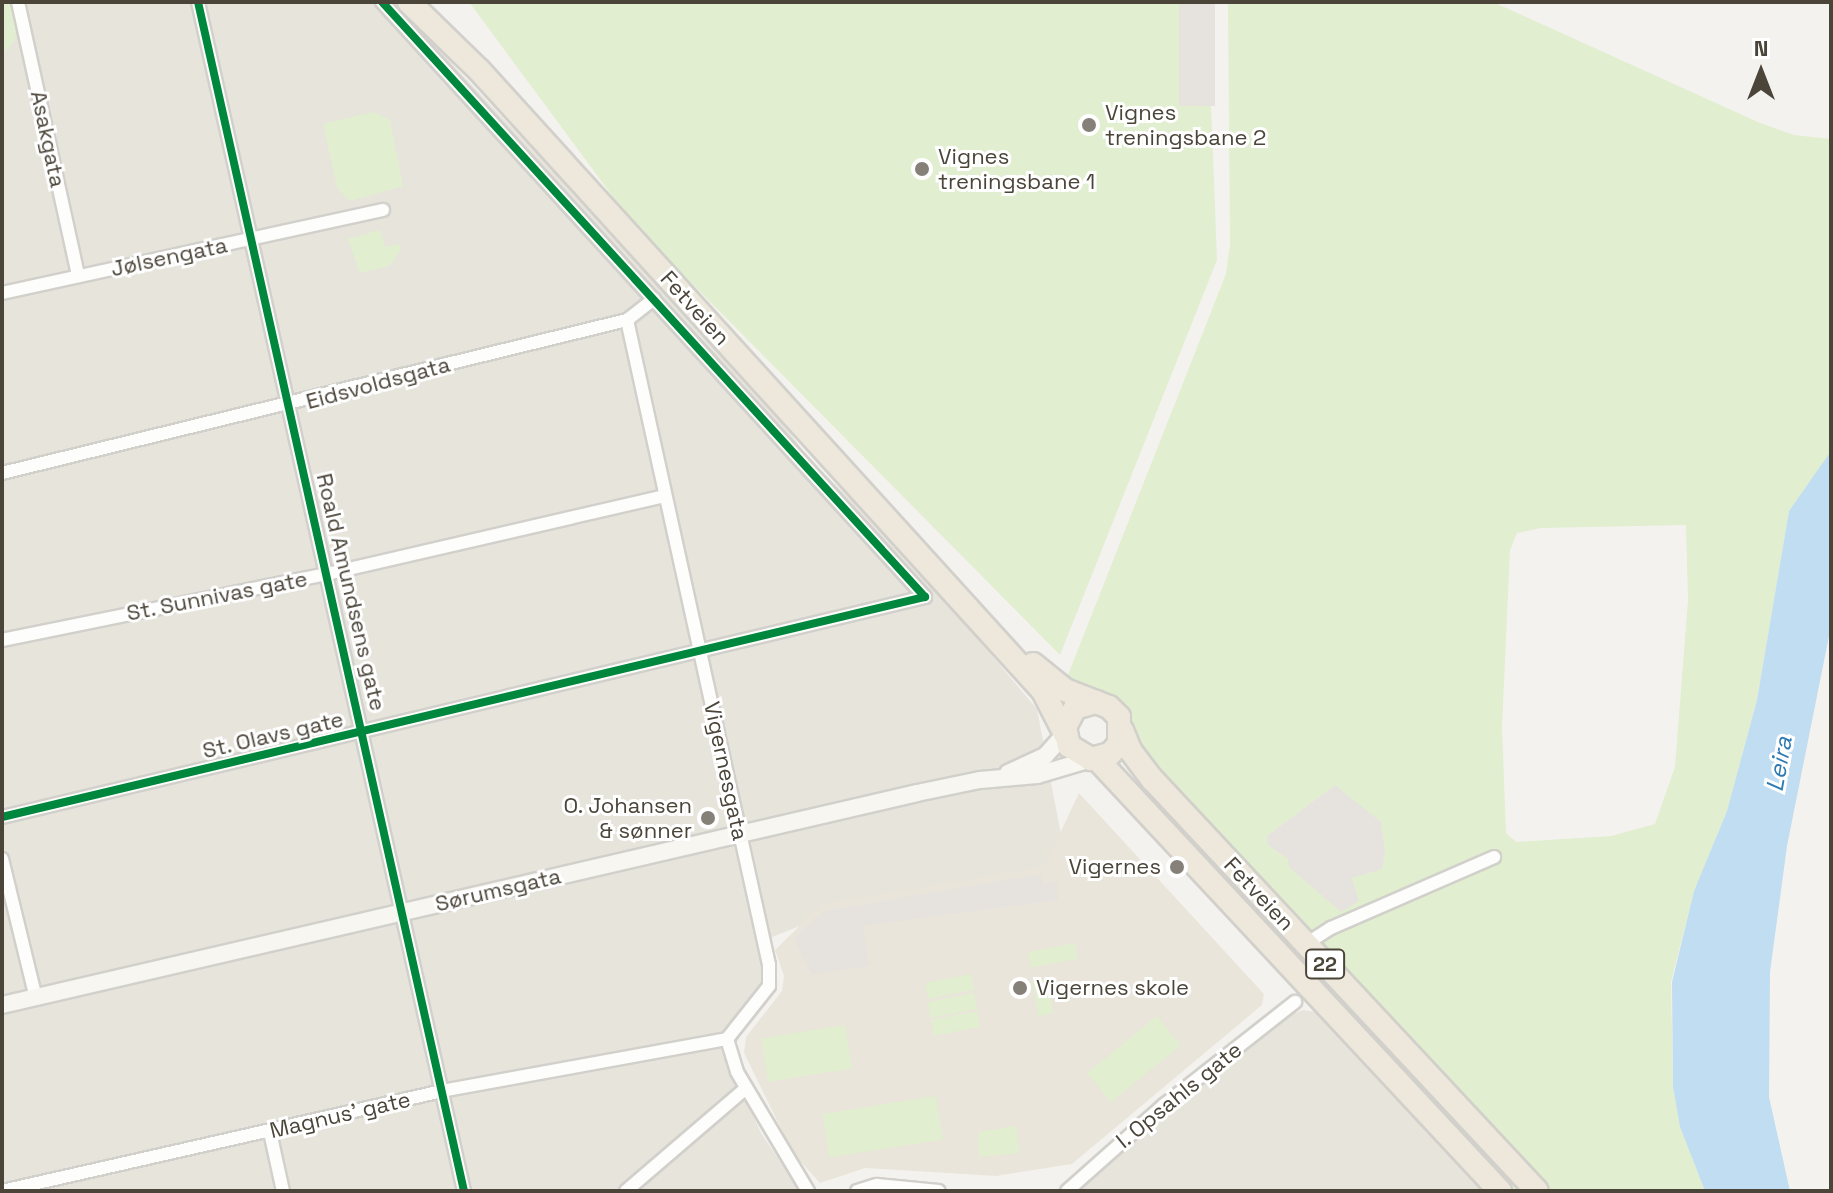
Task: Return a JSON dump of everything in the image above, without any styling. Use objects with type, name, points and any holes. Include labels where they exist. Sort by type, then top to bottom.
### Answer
[{"type":"highway","name":"Fetveien","points":[[409,2],[479,70],[1051,700],[1065,734]]},
{"type":"highway","name":"Fetveien","points":[[429,2],[479,70]]},
{"type":"highway","name":"Fetveien","points":[[911,547],[1025,658],[1065,690],[1096,702]]},
{"type":"highway","name":"22","points":[[1096,702],[1114,711],[1122,730]]},
{"type":"highway","points":[[1065,734],[1075,708],[1096,702]]},
{"type":"highway","name":"Fetveien","points":[[1122,730],[1136,760],[1537,1191]]},
{"type":"highway","points":[[1094,759],[1115,749],[1122,730]]},
{"type":"highway","name":"22","points":[[1065,734],[1073,751],[1094,759]]},
{"type":"highway","name":"Fetveien","points":[[1094,759],[1500,1191]]},
{"type":"main road","name":"Sørumsgata","points":[[2,1005],[402,913],[741,841],[995,777],[1045,756],[1065,734]]},
{"type":"main road","name":"Sørumsgata","points":[[995,777],[1037,775],[1094,759]]},
{"type":"street","name":"Asakgata","points":[[18,2],[78,276]]},
{"type":"street","name":"Roald Amundsens gate","points":[[198,2],[254,239],[464,1191]]},
{"type":"street","points":[[382,2],[654,299]]},
{"type":"street","name":"Jølsengata","points":[[2,293],[383,210]]},
{"type":"street","name":"Eidsvoldsgata","points":[[2,473],[291,405],[627,320],[654,299]]},
{"type":"street","name":"St. Olavs gate","points":[[2,817],[701,654],[925,597],[654,299]]},
{"type":"street","name":"Vigernesgata","points":[[627,320],[770,974],[763,995],[727,1039]]},
{"type":"street","name":"St. Sunnivas gate","points":[[2,640],[327,574],[665,496]]},
{"type":"street","points":[[1306,944],[1342,923],[1494,857]]},
{"type":"street","points":[[2,859],[36,998]]},
{"type":"street","name":"I. Opsahls gate","points":[[1067,1191],[1164,1105],[1295,1002]]},
{"type":"street","points":[[727,1039],[746,1088],[808,1191]]},
{"type":"street","name":"Magnus' gate","points":[[2,1191],[441,1091],[727,1039]]},
{"type":"street","points":[[626,1191],[746,1088]]},
{"type":"street","points":[[270,1132],[283,1191]]},
{"type":"street","points":[[72,1175],[76,1191]]},
{"type":"street","points":[[857,1191],[877,1185],[939,1191]]},
{"type":"shaded area","points":[[2,2],[409,2],[453,65],[748,378],[811,461],[904,551],[1037,709],[1063,845],[1049,866],[805,924],[772,937],[762,949],[766,978],[728,1062],[761,1133],[800,1191],[2,1191]]},
{"type":"shaded area","points":[[1179,2],[1215,2],[1215,106],[1179,106]]},
{"type":"shaded area","points":[[1335,785],[1381,822],[1385,851],[1382,869],[1352,878],[1359,901],[1341,912],[1289,867],[1288,859],[1268,845],[1267,836]]},
{"type":"shaded area","name":"Vigernes skole","points":[[1079,793],[1264,994],[1262,1005],[1072,1164],[996,1176],[865,1168],[820,1183],[793,1153],[744,1053],[746,1037],[782,991],[784,976],[775,950],[822,904],[1044,867]]},
{"type":"shaded area","points":[[1041,874],[1043,884],[1057,881],[1058,900],[863,926],[869,966],[811,975],[794,938],[824,911]]},
{"type":"shaded area","points":[[1303,1010],[1325,1013],[1492,1191],[1065,1191],[1225,1060],[1281,1018]]},
{"type":"green space","points":[[2,2],[12,2],[17,28],[14,42],[2,54]]},
{"type":"green space","points":[[469,2],[1207,2],[1217,260],[1060,655],[633,224]]},
{"type":"green space","points":[[1228,2],[1493,2],[1760,123],[1794,135],[1831,139],[1831,451],[1789,511],[1757,700],[1727,811],[1694,891],[1671,982],[1673,1087],[1680,1127],[1705,1191],[1492,1191],[1158,813],[1141,742],[1124,709],[1094,689],[1064,685],[1226,274],[1230,244]],"holes":[[[1686,525],[1688,600],[1675,767],[1655,824],[1611,836],[1516,842],[1506,833],[1502,727],[1510,550],[1517,533],[1541,528]]]},
{"type":"green space","points":[[373,112],[390,120],[403,186],[350,201],[337,188],[323,124]]},
{"type":"green space","points":[[380,230],[385,247],[400,244],[401,250],[389,266],[360,273],[348,239]]},
{"type":"green space","points":[[1075,943],[1078,959],[1031,968],[1028,952]]},
{"type":"green space","points":[[971,974],[974,990],[928,999],[925,983]]},
{"type":"green space","points":[[1047,978],[1053,1013],[1038,1016],[1032,981]]},
{"type":"green space","points":[[974,993],[977,1009],[931,1018],[928,1002]]},
{"type":"green space","points":[[977,1011],[980,1027],[934,1036],[931,1020]]},
{"type":"green space","points":[[1157,1016],[1181,1046],[1111,1102],[1087,1073]]},
{"type":"green space","points":[[845,1025],[852,1068],[768,1082],[761,1038]]},
{"type":"green space","points":[[936,1096],[943,1139],[829,1157],[822,1114]]},
{"type":"green space","points":[[1016,1126],[1020,1153],[979,1157],[978,1132]]},
{"type":"water","name":"Leira","points":[[1831,451],[1831,626],[1787,846],[1770,972],[1769,1097],[1790,1191],[1705,1191],[1680,1127],[1673,1087],[1672,982],[1694,891],[1727,811],[1757,700],[1789,511]]},
{"type":"waterway","points":[[1831,990],[1831,1060]]},
{"type":"cycle path","points":[[198,2],[464,1191]]},
{"type":"cycle path","points":[[2,817],[925,597],[382,2]]},
{"type":"place","name":"Vignes treningsbane 2","points":[[1089,125]]},
{"type":"place","name":"Vignes treningsbane 1","points":[[922,169]]},
{"type":"place","name":"O. Johansen & sønner","points":[[708,818]]},
{"type":"place","name":"Vigernes","points":[[1177,867]]},
{"type":"place","name":"Vigernes skole","points":[[1020,988]]}]
